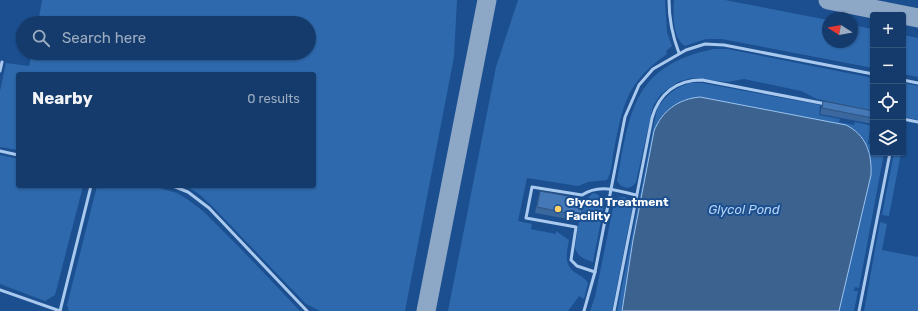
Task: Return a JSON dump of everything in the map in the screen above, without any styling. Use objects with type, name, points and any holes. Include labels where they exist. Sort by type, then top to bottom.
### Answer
[{"type":"lane","points":[[669,0],[669,16],[673,36],[679,53]]},
{"type":"lane","points":[[584,311],[595,272],[625,117],[639,85],[654,69],[679,53],[705,44],[724,44],[870,73]]},
{"type":"lane","points":[[0,71],[2,62]]},
{"type":"lane","points":[[614,311],[654,110],[666,92],[678,84],[688,81],[702,80],[827,104]]},
{"type":"lane","points":[[906,81],[918,83]]},
{"type":"lane","points":[[906,120],[918,122]]},
{"type":"lane","points":[[0,151],[16,155]]},
{"type":"lane","points":[[860,311],[889,156]]},
{"type":"lane","points":[[595,272],[577,266],[571,260],[576,227],[526,218],[532,187],[582,195],[596,188],[636,195]]},
{"type":"lane","points":[[0,290],[60,311],[91,188]]},
{"type":"lane","points":[[178,188],[188,192],[209,208],[307,311]]},
{"type":"shaded area","points":[[42,0],[457,0],[454,57],[405,311],[320,311],[306,304],[213,207],[199,194],[189,188],[316,188],[316,72],[16,72],[16,150],[0,147],[0,91],[6,63],[29,66],[30,60],[316,60],[316,16],[39,16]]},
{"type":"shaded area","points":[[518,0],[665,0],[667,32],[672,46],[666,51],[667,54],[643,74],[629,95],[620,120],[611,169],[607,180],[588,182],[578,186],[527,178],[518,221],[532,224],[531,229],[556,234],[556,231],[569,240],[567,258],[569,266],[588,283],[584,299],[579,296],[568,311],[448,311],[496,67]]},
{"type":"shaded area","points":[[674,0],[725,0],[822,19],[822,48],[858,48],[858,26],[870,28],[870,67],[722,39],[706,39],[685,46],[678,37],[674,25]]},
{"type":"shaded area","points":[[906,36],[918,38],[918,77],[906,75]]},
{"type":"shaded area","points":[[713,49],[727,49],[870,77],[870,110],[817,99],[801,91],[744,79],[728,82],[691,78],[678,82],[661,94],[653,106],[636,182],[629,188],[620,185],[617,181],[626,133],[632,113],[640,95],[651,80],[666,67],[686,57]]},
{"type":"shaded area","points":[[690,83],[702,83],[820,105],[819,115],[840,119],[839,122],[854,125],[855,122],[870,125],[868,144],[870,144],[870,156],[883,156],[859,288],[855,287],[854,291],[858,291],[854,311],[838,311],[868,148],[863,141],[856,132],[846,125],[700,97],[672,108],[663,117],[654,131],[633,240],[622,311],[617,311],[657,109],[671,93],[679,87]]},
{"type":"shaded area","points":[[906,84],[918,86],[918,120],[906,118]]},
{"type":"shaded area","points":[[0,155],[16,159],[16,188],[82,188],[55,295],[45,301],[0,284]]},
{"type":"shaded area","points":[[893,156],[900,156],[889,216],[882,215]]},
{"type":"shaded area","points":[[96,188],[160,188],[177,193],[203,211],[300,311],[69,311],[67,305]]},
{"type":"shaded area","points":[[593,193],[605,200],[593,262],[578,254],[575,248],[578,226],[584,204]]},
{"type":"shaded area","points":[[624,197],[631,201],[632,209],[612,311],[590,311],[595,297],[615,198]]},
{"type":"shaded area","points":[[880,222],[887,224],[882,250],[918,257],[918,311],[864,311]]},
{"type":"water","name":"Glycol Pond","points":[[700,97],[846,125],[853,129],[863,139],[869,152],[871,175],[839,311],[622,311],[633,240],[654,131],[661,118],[672,107],[685,100]]},
{"type":"building","points":[[823,101],[870,110],[870,117],[822,108]]},
{"type":"building","name":"Glycol Treatment Facility","points":[[540,191],[584,199],[581,216],[537,207]]},
{"type":"taxiway","points":[[426,311],[487,0]]},
{"type":"taxiway","points":[[828,0],[918,18]]},
{"type":"place","name":"Glycol Treatment Facility","points":[[558,209]]}]
